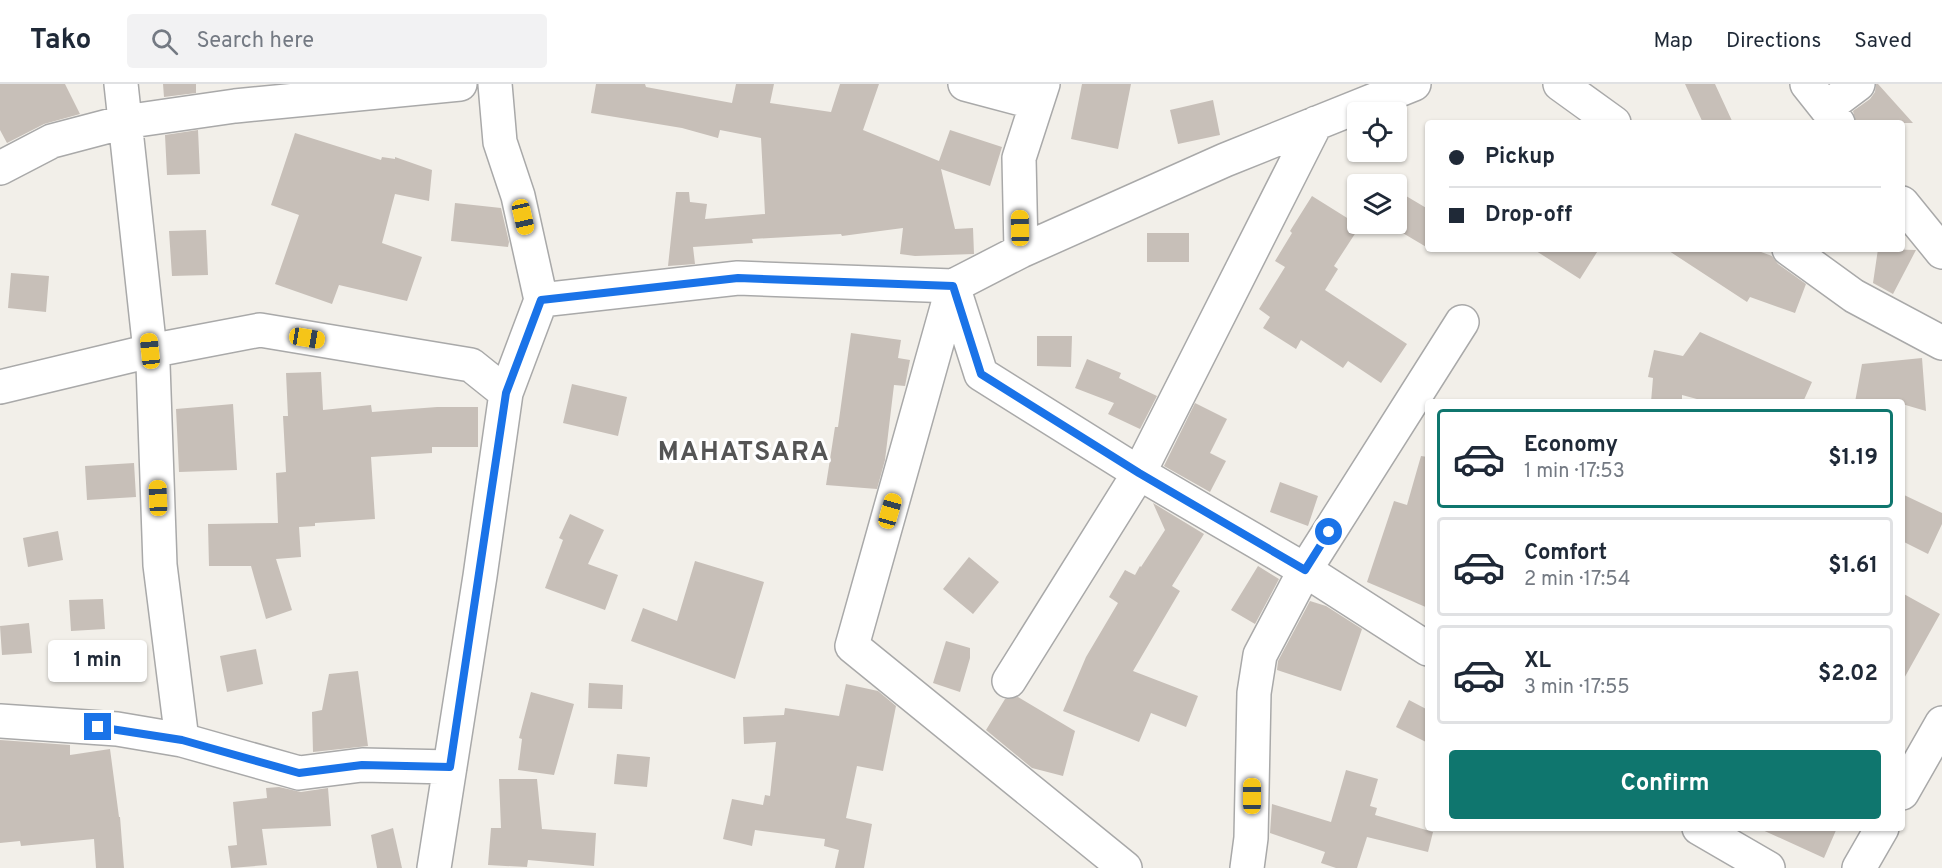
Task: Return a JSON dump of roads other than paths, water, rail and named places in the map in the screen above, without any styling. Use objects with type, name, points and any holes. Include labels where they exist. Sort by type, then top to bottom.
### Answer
[{"type":"street","points":[[121,84],[153,364],[160,565],[182,740]]},
{"type":"street","points":[[0,168],[52,141],[124,122],[235,106],[460,84]]},
{"type":"street","points":[[434,868],[506,393],[541,300],[518,196],[500,142],[495,84]]},
{"type":"street","points":[[965,84],[1039,94],[1019,158],[1021,251]]},
{"type":"street","points":[[541,300],[738,278],[953,286],[1021,251],[1225,160],[1414,84]]},
{"type":"street","points":[[1560,84],[1610,120]]},
{"type":"street","points":[[1824,105],[1858,84]]},
{"type":"street","points":[[1010,681],[1139,473],[1316,123]]},
{"type":"street","points":[[1905,206],[1942,252]]},
{"type":"street","points":[[1793,252],[1854,296],[1942,343]]},
{"type":"street","points":[[953,286],[981,374],[1139,473],[1305,570],[1425,647]]},
{"type":"street","points":[[953,286],[852,646],[1125,868]]},
{"type":"street","points":[[1247,868],[1251,838],[1254,693],[1260,655],[1305,570],[1462,322]]},
{"type":"street","points":[[0,387],[150,351],[260,330],[471,365],[506,393]]},
{"type":"street","points":[[0,721],[42,722],[117,729],[182,740],[299,773],[362,765],[450,767]]},
{"type":"street","points":[[1905,788],[1942,723]]},
{"type":"street","points":[[1704,831],[1768,868]]},
{"type":"street","points":[[1859,868],[1880,831]]},
{"type":"district","name":"MAHATSARA","points":[[744,451]]}]
